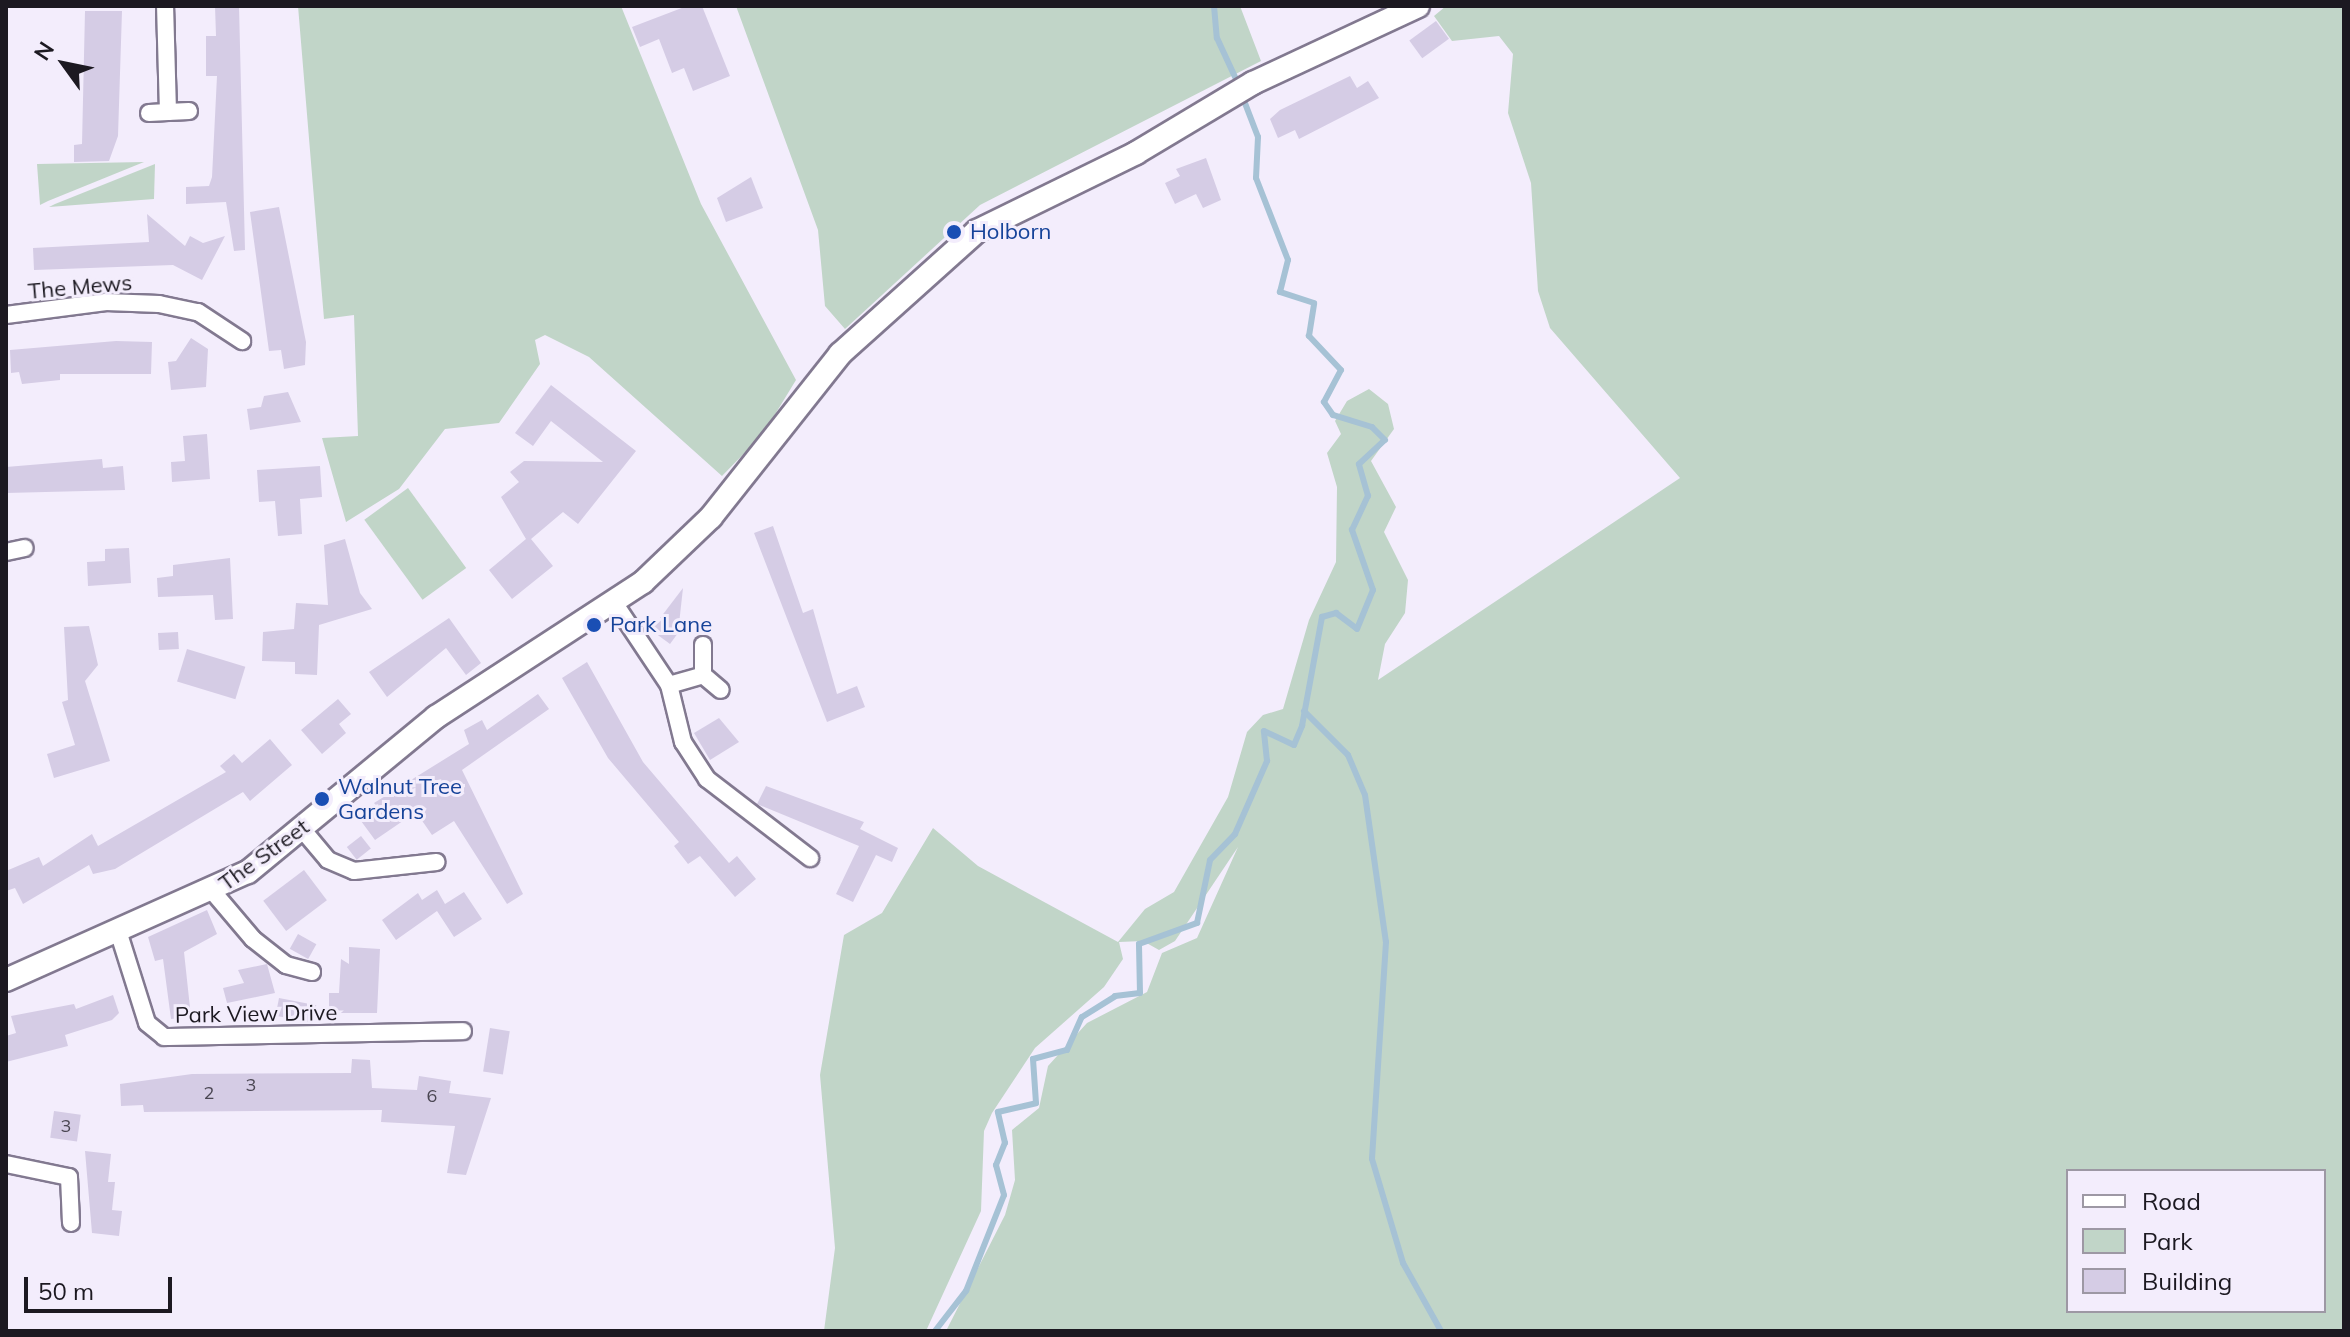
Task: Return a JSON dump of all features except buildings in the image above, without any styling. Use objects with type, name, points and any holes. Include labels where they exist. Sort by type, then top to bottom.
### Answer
[{"type":"street","points":[[165,6],[168,112]]},
{"type":"street","points":[[810,858],[707,779],[683,742],[669,685],[615,604],[711,517],[867,327],[977,231],[1136,153],[1253,83],[1418,6]]},
{"type":"street","points":[[149,113],[189,111]]},
{"type":"street","name":"The Mews","points":[[6,315],[106,302],[159,304],[198,312],[242,341]]},
{"type":"street","points":[[6,552],[25,548]]},
{"type":"street","name":"The Street","points":[[6,980],[214,893],[302,829],[436,717],[615,604]]},
{"type":"street","points":[[703,645],[703,675]]},
{"type":"street","points":[[669,685],[703,675]]},
{"type":"street","points":[[703,675],[721,690]]},
{"type":"street","points":[[302,829],[328,860],[354,871],[437,862]]},
{"type":"street","points":[[214,893],[253,939],[286,965],[312,972]]},
{"type":"street","name":"Park View Drive","points":[[119,934],[147,1023],[164,1037],[463,1031]]},
{"type":"street","points":[[6,1164],[69,1177],[71,1223]]},
{"type":"green space","points":[[298,6],[621,6],[701,204],[796,380],[763,434],[722,476],[589,357],[545,335],[535,340],[540,364],[499,423],[445,429],[399,489],[346,522],[322,438],[358,436],[354,315],[324,319]]},
{"type":"green space","points":[[736,6],[1240,6],[1261,61],[980,205],[845,329],[825,306],[818,230]]},
{"type":"green space","points":[[1446,6],[2344,6],[2344,1331],[946,1331],[1005,1215],[1015,1180],[1012,1130],[1039,1108],[1048,1066],[1087,1023],[1147,992],[1162,953],[1197,938],[1238,847],[1175,941],[1159,950],[1143,941],[1119,942],[1123,959],[1104,987],[1035,1048],[992,1113],[984,1131],[981,1211],[926,1331],[824,1331],[835,1248],[820,1075],[844,935],[882,913],[933,828],[978,866],[1118,942],[1145,909],[1174,892],[1228,797],[1247,732],[1263,715],[1283,709],[1309,620],[1336,562],[1337,487],[1327,453],[1341,434],[1335,421],[1347,401],[1369,389],[1388,404],[1394,429],[1371,461],[1396,507],[1384,532],[1408,580],[1405,613],[1385,644],[1378,680],[1680,478],[1550,328],[1538,291],[1531,183],[1508,113],[1513,54],[1499,36],[1452,41],[1434,16]]},
{"type":"green space","points":[[144,162],[48,201],[40,205],[37,164]]},
{"type":"green space","points":[[155,164],[154,199],[49,207],[55,204]]},
{"type":"green space","points":[[408,488],[466,568],[423,600],[364,520]]},
{"type":"waterway","points":[[1214,6],[1217,38],[1235,77]]},
{"type":"waterway","points":[[935,1331],[966,1291],[1004,1195],[996,1165],[1005,1143],[998,1112],[1036,1103],[1033,1059],[1067,1050],[1082,1017],[1115,996],[1140,993],[1139,944],[1197,923],[1210,860],[1235,834],[1267,761],[1264,731],[1294,745],[1302,726],[1322,617],[1336,613],[1357,629],[1373,590],[1352,530],[1368,496],[1359,464],[1385,440],[1372,427],[1333,415],[1324,402],[1341,370],[1309,336],[1314,303],[1280,292],[1288,260],[1256,178],[1258,137],[1244,101]]},
{"type":"waterway","points":[[1304,711],[1348,755],[1365,795],[1386,942],[1372,1159],[1403,1263],[1441,1331]]},
{"type":"place","name":"Holborn","points":[[954,232]]},
{"type":"place","name":"Park Lane","points":[[594,625]]},
{"type":"place","name":"Walnut Tree Gardens","points":[[322,799]]}]
